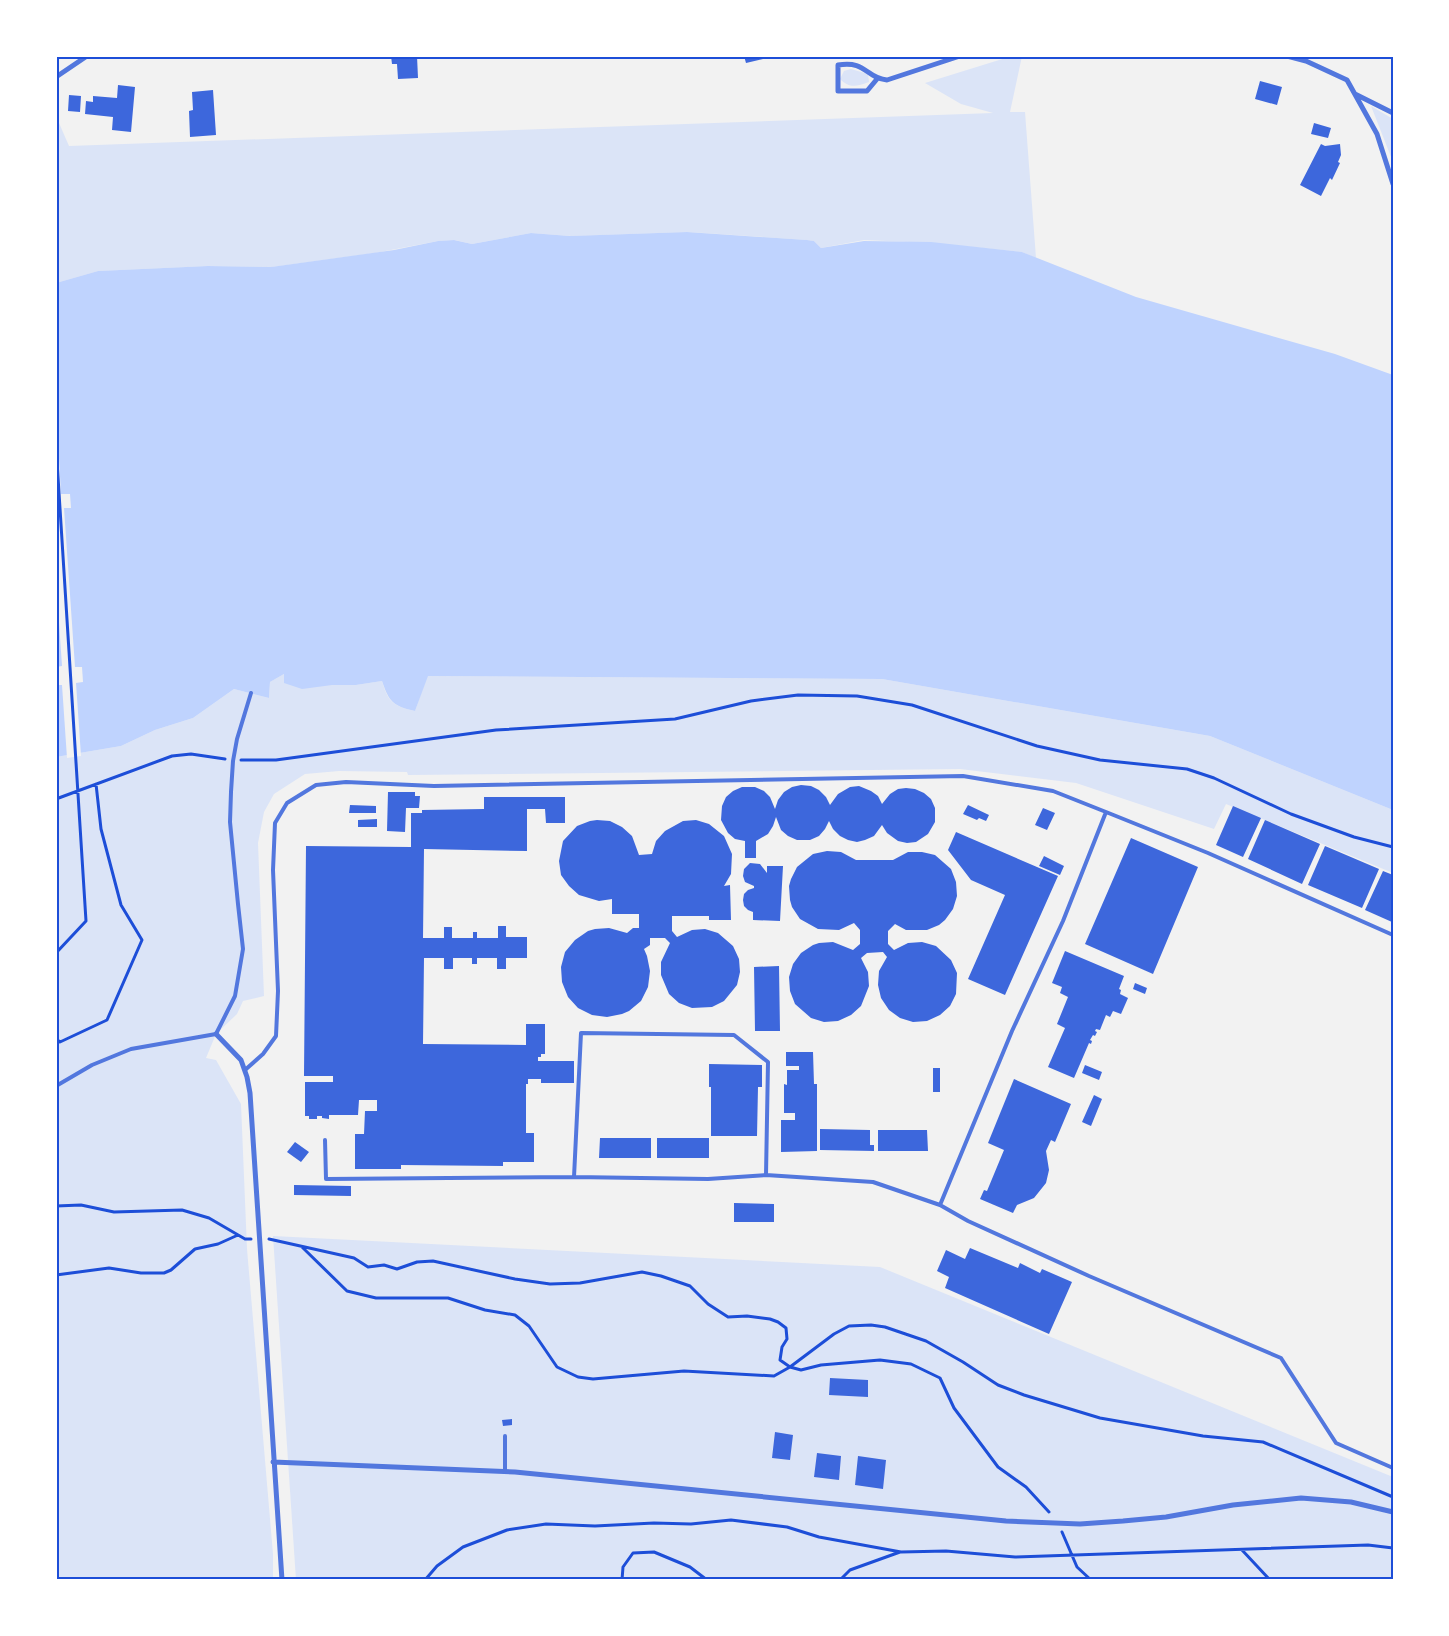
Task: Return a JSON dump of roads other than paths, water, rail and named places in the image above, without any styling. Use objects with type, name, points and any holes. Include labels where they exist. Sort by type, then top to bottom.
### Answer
[{"type":"street","points":[[56,77],[87,56]]},
{"type":"street","points":[[876,79],[866,91],[838,91],[838,65],[848,63],[860,66],[871,73],[876,79],[887,80],[960,56]]},
{"type":"street","points":[[1287,56],[1306,61],[1347,80],[1376,134],[1393,184]]},
{"type":"street","points":[[1355,94],[1393,114]]},
{"type":"street","points":[[216,1034],[242,1060],[250,1093],[282,1580]]},
{"type":"street","points":[[274,1462],[505,1472],[1006,1521],[1080,1524],[1132,1520],[1166,1517],[1233,1505],[1301,1498],[1351,1502],[1393,1512]]},
{"type":"lane","points":[[56,1086],[92,1065],[132,1048],[216,1034],[235,996],[244,949],[230,822],[233,761],[237,738],[251,693]]},
{"type":"lane","points":[[245,1070],[263,1054],[276,1036],[278,992],[273,870],[275,823],[288,803],[316,785],[346,782],[453,786],[963,776],[1053,791],[1208,852],[1393,934]]},
{"type":"lane","points":[[940,1205],[1012,1030],[1063,920],[1106,812]]},
{"type":"lane","points":[[574,1178],[581,1032],[734,1035],[768,1062],[766,1175]]},
{"type":"lane","points":[[325,1140],[326,1179],[708,1179],[766,1175],[873,1182],[940,1205],[968,1221],[1089,1276],[1281,1358],[1336,1443],[1393,1468]]},
{"type":"lane","points":[[505,1436],[505,1472]]},
{"type":"water","points":[[687,232],[807,240],[814,241],[821,248],[864,241],[931,242],[1022,252],[1136,297],[1335,354],[1393,375],[1393,810],[1210,736],[882,679],[428,676],[415,711],[393,702],[387,694],[382,681],[302,689],[284,683],[284,674],[270,682],[269,698],[234,689],[193,718],[155,730],[121,746],[56,757],[56,283],[98,271],[208,266],[271,267],[394,250],[438,241],[454,240],[472,244],[531,233],[570,236]]}]
